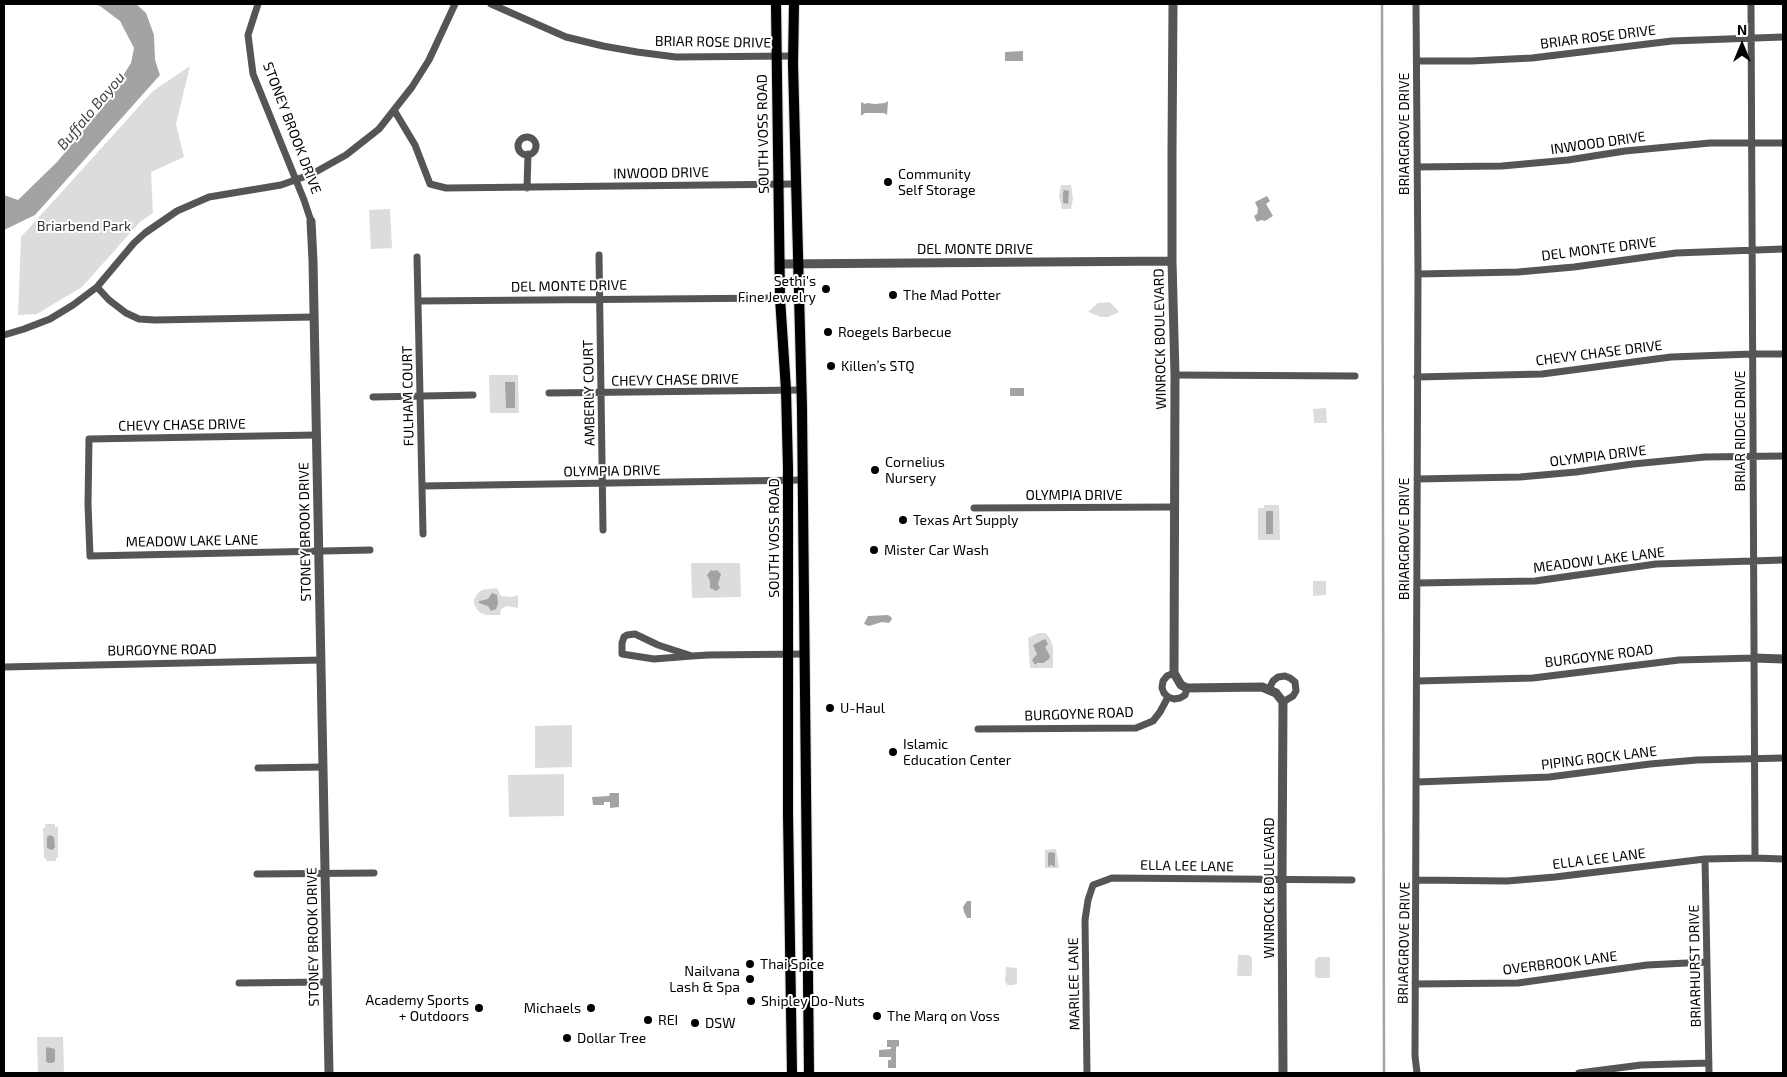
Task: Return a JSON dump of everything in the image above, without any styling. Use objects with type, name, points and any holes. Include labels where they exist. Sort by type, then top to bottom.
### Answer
[{"type":"main road","name":"SOUTH VOSS ROAD","points":[[776,4],[779,264],[786,390],[788,480],[789,855],[792,1073]]},
{"type":"main road","name":"SOUTH VOSS ROAD","points":[[794,4],[793,56],[801,390],[809,1073]]},
{"type":"main road","points":[[777,140],[795,140]]},
{"type":"main road","points":[[789,758],[805,758]]},
{"type":"main road","points":[[789,855],[806,854]]},
{"type":"main road","points":[[790,955],[807,955]]},
{"type":"main road","points":[[791,1062],[808,1062]]},
{"type":"street","name":"STONEY BROOK DRIVE","points":[[258,4],[248,36],[254,74],[297,180],[311,221],[329,1073]]},
{"type":"street","points":[[4,334],[24,330],[50,319],[97,288],[145,232],[177,211],[209,197],[281,185],[297,180],[346,156],[379,129],[412,88],[429,60],[455,4]]},
{"type":"street","name":"BRIAR ROSE DRIVE","points":[[491,4],[566,36],[603,46],[676,57],[793,56]]},
{"type":"street","name":"WINROCK BOULEVARD","points":[[1168,697],[1162,688],[1163,681],[1167,676],[1174,673],[1173,4]]},
{"type":"street","name":"BRIARGROVE DRIVE","points":[[1416,4],[1418,274],[1415,1056],[1417,1073]]},
{"type":"street","name":"BRIAR RIDGE DRIVE","points":[[1751,4],[1756,858]]},
{"type":"street","name":"BRIAR ROSE DRIVE","points":[[1417,61],[1532,58],[1672,41],[1750,37],[1783,38]]},
{"type":"street","name":"INWOOD DRIVE","points":[[394,110],[415,145],[430,184],[446,188],[796,184]]},
{"type":"street","name":"INWOOD DRIVE","points":[[1417,167],[1502,166],[1568,160],[1668,146],[1710,143],[1783,143]]},
{"type":"street","points":[[527,188],[528,154]]},
{"type":"street","name":"DEL MONTE DRIVE","points":[[1418,274],[1518,272],[1574,267],[1676,253],[1783,249]]},
{"type":"street","name":"AMBERLY COURT","points":[[599,255],[603,530]]},
{"type":"street","name":"FULHAM COURT","points":[[417,257],[423,534]]},
{"type":"street","name":"DEL MONTE DRIVE","points":[[779,264],[1172,261]]},
{"type":"street","points":[[97,288],[126,312],[139,319],[314,316]]},
{"type":"street","name":"DEL MONTE DRIVE","points":[[418,301],[780,298]]},
{"type":"street","name":"CHEVY CHASE DRIVE","points":[[1417,377],[1542,374],[1671,357],[1783,354]]},
{"type":"street","points":[[1175,375],[1355,376]]},
{"type":"street","name":"CHEVY CHASE DRIVE","points":[[549,393],[801,390]]},
{"type":"street","points":[[373,397],[473,395]]},
{"type":"street","name":"CHEVY CHASE DRIVE","points":[[88,481],[89,439],[316,435]]},
{"type":"street","name":"OLYMPIA DRIVE","points":[[1417,479],[1520,478],[1633,464],[1705,458],[1783,456]]},
{"type":"street","name":"OLYMPIA DRIVE","points":[[422,486],[802,480]]},
{"type":"street","name":"MEADOW LAKE LANE","points":[[88,481],[90,556],[370,550]]},
{"type":"street","name":"OLYMPIA DRIVE","points":[[974,508],[1175,508]]},
{"type":"street","name":"MEADOW LAKE LANE","points":[[1417,583],[1536,581],[1656,564],[1783,560]]},
{"type":"street","points":[[692,656],[631,634],[627,635],[623,640],[622,654],[654,659],[692,656],[804,654]]},
{"type":"street","name":"BURGOYNE ROAD","points":[[1417,682],[1533,678],[1679,660],[1783,659]]},
{"type":"street","name":"BURGOYNE ROAD","points":[[4,667],[321,660]]},
{"type":"street","points":[[1174,673],[1181,685],[1187,688],[1262,687],[1276,693],[1283,702],[1293,696],[1296,691],[1295,682],[1285,676],[1278,677],[1273,681],[1269,689]]},
{"type":"street","points":[[1168,697],[1180,698],[1185,695],[1187,688]]},
{"type":"street","name":"BURGOYNE ROAD","points":[[978,729],[1136,728],[1153,721],[1168,697]]},
{"type":"street","name":"WINROCK BOULEVARD","points":[[1283,702],[1283,1073]]},
{"type":"street","name":"PIPING ROCK LANE","points":[[1417,782],[1549,777],[1697,760],[1783,758]]},
{"type":"street","points":[[258,768],[323,767]]},
{"type":"street","name":"ELLA LEE LANE","points":[[1417,880],[1498,881],[1705,859],[1783,859]]},
{"type":"street","name":"BRIARHURST DRIVE","points":[[1705,859],[1709,1073]]},
{"type":"street","points":[[257,874],[374,873]]},
{"type":"street","name":"ELLA LEE LANE","points":[[1090,895],[1093,885],[1112,878],[1352,880]]},
{"type":"street","name":"MARILEE LANE","points":[[1087,1073],[1086,920],[1090,895]]},
{"type":"street","name":"OVERBROOK LANE","points":[[1415,984],[1518,982],[1647,965],[1707,962]]},
{"type":"street","points":[[239,983],[327,982]]},
{"type":"street","points":[[1579,1073],[1641,1065],[1709,1063]]},
{"type":"green space","name":"Briarbend Park","points":[[190,66],[176,124],[184,157],[151,172],[153,213],[140,222],[82,287],[37,314],[18,315],[21,237],[153,91]]},
{"type":"green space","points":[[1061,185],[1071,185],[1073,198],[1071,209],[1062,209],[1059,196]]},
{"type":"green space","points":[[390,209],[392,248],[371,249],[369,210]]},
{"type":"green space","points":[[1110,302],[1119,312],[1108,317],[1101,317],[1088,312],[1098,303]]},
{"type":"green space","points":[[489,375],[518,375],[519,413],[490,413]]},
{"type":"green space","points":[[1326,408],[1327,423],[1314,423],[1313,409]]},
{"type":"green space","points":[[1264,505],[1279,505],[1280,540],[1258,540],[1258,508],[1264,508]]},
{"type":"green space","points":[[691,563],[740,563],[741,597],[692,598]]},
{"type":"green space","points":[[1313,581],[1326,581],[1326,595],[1313,596]]},
{"type":"green space","points":[[497,588],[501,596],[512,597],[518,595],[518,608],[507,606],[501,609],[500,615],[486,615],[479,612],[474,604],[477,594],[482,590]]},
{"type":"green space","points":[[1038,633],[1046,633],[1050,639],[1053,647],[1053,668],[1030,668],[1028,638]]},
{"type":"green space","points":[[572,725],[572,767],[535,768],[535,726]]},
{"type":"green space","points":[[564,774],[564,816],[509,817],[508,775]]},
{"type":"green space","points":[[45,824],[55,824],[55,827],[58,827],[58,858],[56,858],[56,861],[46,861],[46,858],[44,858],[43,828],[46,827]]},
{"type":"green space","points":[[1056,849],[1059,868],[1045,868],[1045,850]]},
{"type":"green space","points":[[1238,955],[1249,955],[1252,958],[1251,976],[1237,976]]},
{"type":"green space","points":[[1318,957],[1330,957],[1330,978],[1317,978],[1315,976],[1315,960]]},
{"type":"green space","points":[[1006,967],[1017,968],[1017,983],[1014,985],[1007,985],[1005,981]]},
{"type":"green space","points":[[37,1037],[63,1037],[64,1073],[38,1073]]},
{"type":"shaded area","points":[[93,4],[136,4],[146,13],[154,35],[155,60],[160,75],[35,215],[4,230],[4,195],[18,200],[57,162],[104,106],[131,63],[134,48],[120,21],[100,6]]},
{"type":"shaded area","points":[[1023,51],[1023,61],[1005,61],[1005,52]]},
{"type":"shaded area","points":[[888,101],[887,115],[884,113],[865,113],[861,116],[861,102],[875,104]]},
{"type":"shaded area","points":[[1064,190],[1069,191],[1068,204],[1063,203]]},
{"type":"shaded area","points":[[1267,196],[1270,201],[1266,204],[1273,216],[1265,221],[1257,222],[1254,216],[1257,214],[1258,209],[1255,202]]},
{"type":"shaded area","points":[[505,382],[515,382],[515,408],[506,408]]},
{"type":"shaded area","points":[[1010,388],[1024,388],[1024,396],[1010,396]]},
{"type":"shaded area","points":[[1266,511],[1273,511],[1273,534],[1266,534]]},
{"type":"shaded area","points":[[711,570],[717,570],[721,574],[718,584],[720,588],[716,591],[710,588],[710,581],[707,575]]},
{"type":"shaded area","points":[[492,593],[497,595],[498,604],[496,609],[491,611],[488,606],[479,603],[479,601],[488,599]]},
{"type":"shaded area","points":[[888,615],[892,619],[889,623],[882,622],[869,626],[864,624],[868,616]]},
{"type":"shaded area","points":[[1045,639],[1048,644],[1045,647],[1050,656],[1049,659],[1035,665],[1032,660],[1037,654],[1033,645]]},
{"type":"shaded area","points":[[610,793],[619,793],[619,807],[610,808],[610,802],[604,802],[604,805],[593,805],[592,797],[609,796]]},
{"type":"shaded area","points":[[50,835],[54,837],[55,847],[52,850],[47,848],[47,837]]},
{"type":"shaded area","points":[[1048,853],[1055,853],[1055,867],[1051,865],[1048,867]]},
{"type":"shaded area","points":[[967,901],[971,901],[971,918],[967,918],[964,912],[963,907]]},
{"type":"shaded area","points":[[887,1040],[899,1040],[899,1046],[896,1047],[896,1068],[888,1068],[888,1060],[891,1060],[891,1057],[879,1057],[879,1050],[891,1049],[891,1047],[887,1047]]},
{"type":"shaded area","points":[[47,1047],[55,1049],[55,1061],[53,1063],[46,1061]]},
{"type":"waterway","points":[[1382,4],[1384,1073]]},
{"type":"place","name":"Community Self Storage","points":[[888,182]]},
{"type":"place","name":"Sethi's Fine Jewelry","points":[[826,289]]},
{"type":"place","name":"The Mad Potter","points":[[893,295]]},
{"type":"place","name":"Roegels Barbecue","points":[[828,332]]},
{"type":"place","name":"Killen’s STQ","points":[[831,366]]},
{"type":"place","name":"Cornelius Nursery","points":[[875,470]]},
{"type":"place","name":"Texas Art Supply","points":[[903,520]]},
{"type":"place","name":"Mister Car Wash","points":[[874,550]]},
{"type":"place","name":"U-Haul","points":[[830,708]]},
{"type":"place","name":"Islamic Education Center","points":[[893,752]]},
{"type":"place","name":"Thai Spice","points":[[750,964]]},
{"type":"place","name":"Nailvana Lash & Spa","points":[[750,979]]},
{"type":"place","name":"Shipley Do-Nuts","points":[[751,1001]]},
{"type":"place","name":"Academy Sports + Outdoors","points":[[479,1008]]},
{"type":"place","name":"Michaels","points":[[591,1008]]},
{"type":"place","name":"The Marq on Voss","points":[[877,1016]]},
{"type":"place","name":"REI","points":[[648,1020]]},
{"type":"place","name":"DSW","points":[[695,1023]]},
{"type":"place","name":"Dollar Tree","points":[[567,1038]]},
{"type":"water label","name":"Buffalo Bayou","points":[[91,111]]}]
